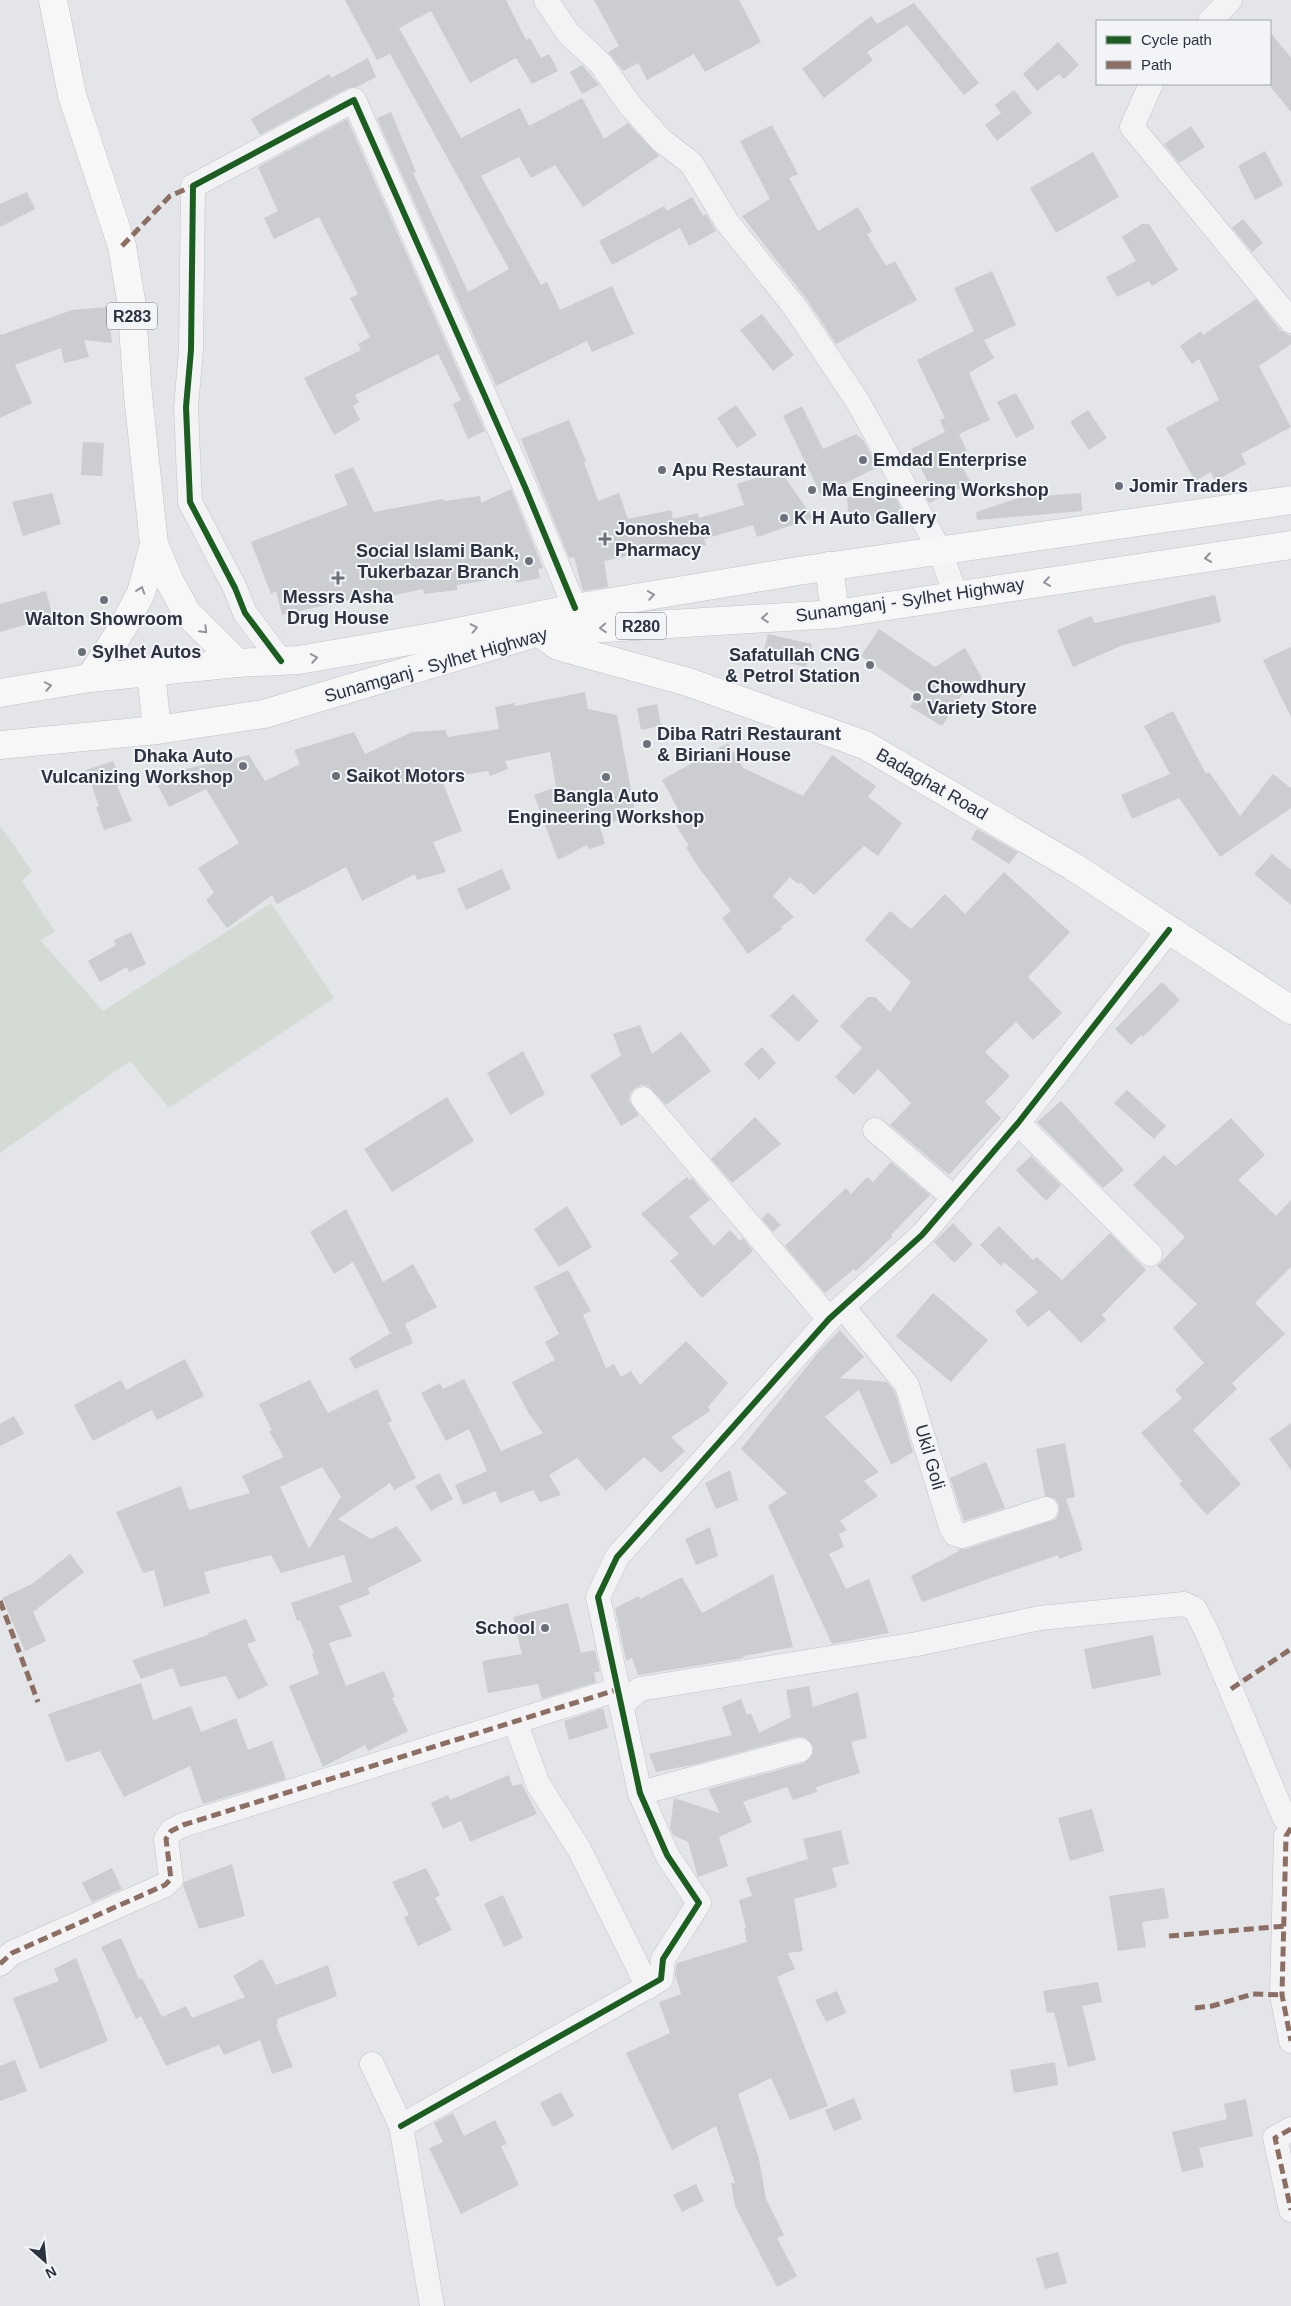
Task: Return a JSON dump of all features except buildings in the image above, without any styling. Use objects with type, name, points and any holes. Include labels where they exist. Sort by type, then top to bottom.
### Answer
[{"type":"main road","name":"R283","points":[[53,0],[72,95],[122,246],[132,300],[138,395],[154,544]]},
{"type":"main road","name":"Sunamganj - Sylhet Highway","points":[[0,745],[157,730],[264,714],[534,625],[575,608],[939,549],[1291,500]]},
{"type":"main road","points":[[1230,510],[1236,553]]},
{"type":"main road","points":[[154,544],[187,613],[237,663]]},
{"type":"main road","points":[[90,678],[123,627],[141,593],[154,544]]},
{"type":"main road","name":"Sunamganj - Sylhet Highway","points":[[0,693],[90,678],[237,663],[299,660],[438,636],[534,625],[835,614],[1291,545]]},
{"type":"main road","points":[[828,566],[835,614]]},
{"type":"main road","name":"Badaghat Road","points":[[534,625],[558,646],[688,682],[865,745],[1074,867],[1291,1010]]},
{"type":"main road","points":[[151,672],[157,730]]},
{"type":"street","points":[[546,0],[568,33],[601,64],[629,104],[661,140],[691,163],[727,222],[794,306],[858,402],[939,549],[956,595]]},
{"type":"street","points":[[1211,20],[1230,0]]},
{"type":"street","points":[[1152,85],[1132,127],[1291,321]]},
{"type":"street","points":[[281,661],[245,613],[235,588],[190,502],[186,408],[191,350],[193,186],[354,100],[525,487],[575,608]]},
{"type":"street","points":[[401,2126],[661,1980],[663,1959],[699,1903],[668,1855],[640,1793],[621,1697],[598,1597],[617,1557],[836,1313],[922,1235],[1018,1123],[1169,930]]},
{"type":"street","points":[[643,1099],[836,1313]]},
{"type":"street","points":[[1018,1123],[1150,1254]]},
{"type":"street","points":[[875,1130],[954,1198]]},
{"type":"street","name":"Ukil Goli","points":[[836,1313],[907,1385],[948,1518],[955,1534],[962,1536],[1046,1509]]},
{"type":"street","points":[[0,1964],[12,1953],[165,1885],[171,1879],[172,1871],[166,1839],[171,1831],[183,1824],[515,1722],[621,1697],[640,1689],[918,1644],[1040,1618],[1184,1604],[1195,1609],[1207,1632],[1284,1817],[1291,1823]]},
{"type":"street","points":[[515,1722],[538,1784],[580,1849],[648,1987]]},
{"type":"street","points":[[640,1793],[800,1750]]},
{"type":"street","points":[[1291,1828],[1286,1836],[1282,1995],[1291,2041]]},
{"type":"street","points":[[372,2064],[401,2126],[432,2306]]},
{"type":"street","points":[[1291,2129],[1275,2138],[1291,2210]]},
{"type":"shaded area","points":[[0,826],[32,871],[22,881],[55,932],[40,940],[103,1011],[271,903],[334,998],[169,1108],[130,1061],[0,1153]]},
{"type":"marked path","points":[[122,246],[170,196],[193,186]]},
{"type":"marked path","points":[[0,1601],[38,1702]]},
{"type":"marked path","points":[[1231,1689],[1291,1649]]},
{"type":"marked path","points":[[0,1964],[12,1953],[165,1885],[171,1879],[166,1839],[171,1831],[183,1825],[619,1689]]},
{"type":"marked path","points":[[1291,1828],[1286,1836],[1282,1995],[1291,2041]]},
{"type":"marked path","points":[[1169,1936],[1286,1926]]},
{"type":"marked path","points":[[1195,2008],[1212,2006],[1253,1994],[1282,1995]]},
{"type":"marked path","points":[[1291,2129],[1275,2138],[1291,2210]]},
{"type":"cycle path","points":[[281,661],[245,613],[235,588],[190,502],[186,407],[191,350],[193,186],[354,100],[525,487],[575,608]]},
{"type":"cycle path","points":[[401,2126],[661,1979],[663,1959],[699,1903],[667,1855],[640,1793],[598,1597],[617,1557],[829,1319],[922,1235],[1018,1123],[1169,930]]},
{"type":"place","name":"Emdad Enterprise","points":[[863,460]]},
{"type":"place","name":"Apu Restaurant","points":[[662,470]]},
{"type":"place","name":"Jomir Traders","points":[[1119,486]]},
{"type":"place","name":"Ma Engineering Workshop","points":[[812,490]]},
{"type":"place","name":"K H Auto Gallery","points":[[784,518]]},
{"type":"place","name":"Jonosheba Pharmacy","points":[[605,539]]},
{"type":"place","name":"Social Islami Bank, Tukerbazar Branch","points":[[529,561]]},
{"type":"place","name":"Messrs Asha Drug House","points":[[338,578]]},
{"type":"place","name":"Walton Showroom","points":[[104,600]]},
{"type":"place","name":"Sylhet Autos","points":[[82,652]]},
{"type":"place","name":"Safatullah CNG & Petrol Station","points":[[870,665]]},
{"type":"place","name":"Chowdhury Variety Store","points":[[917,697]]},
{"type":"place","name":"Diba Ratri Restaurant & Biriani House","points":[[647,744]]},
{"type":"place","name":"Dhaka Auto Vulcanizing Workshop","points":[[243,766]]},
{"type":"place","name":"Saikot Motors","points":[[336,776]]},
{"type":"place","name":"Bangla Auto Engineering Workshop","points":[[606,777]]},
{"type":"place","name":"School","points":[[545,1628]]}]
